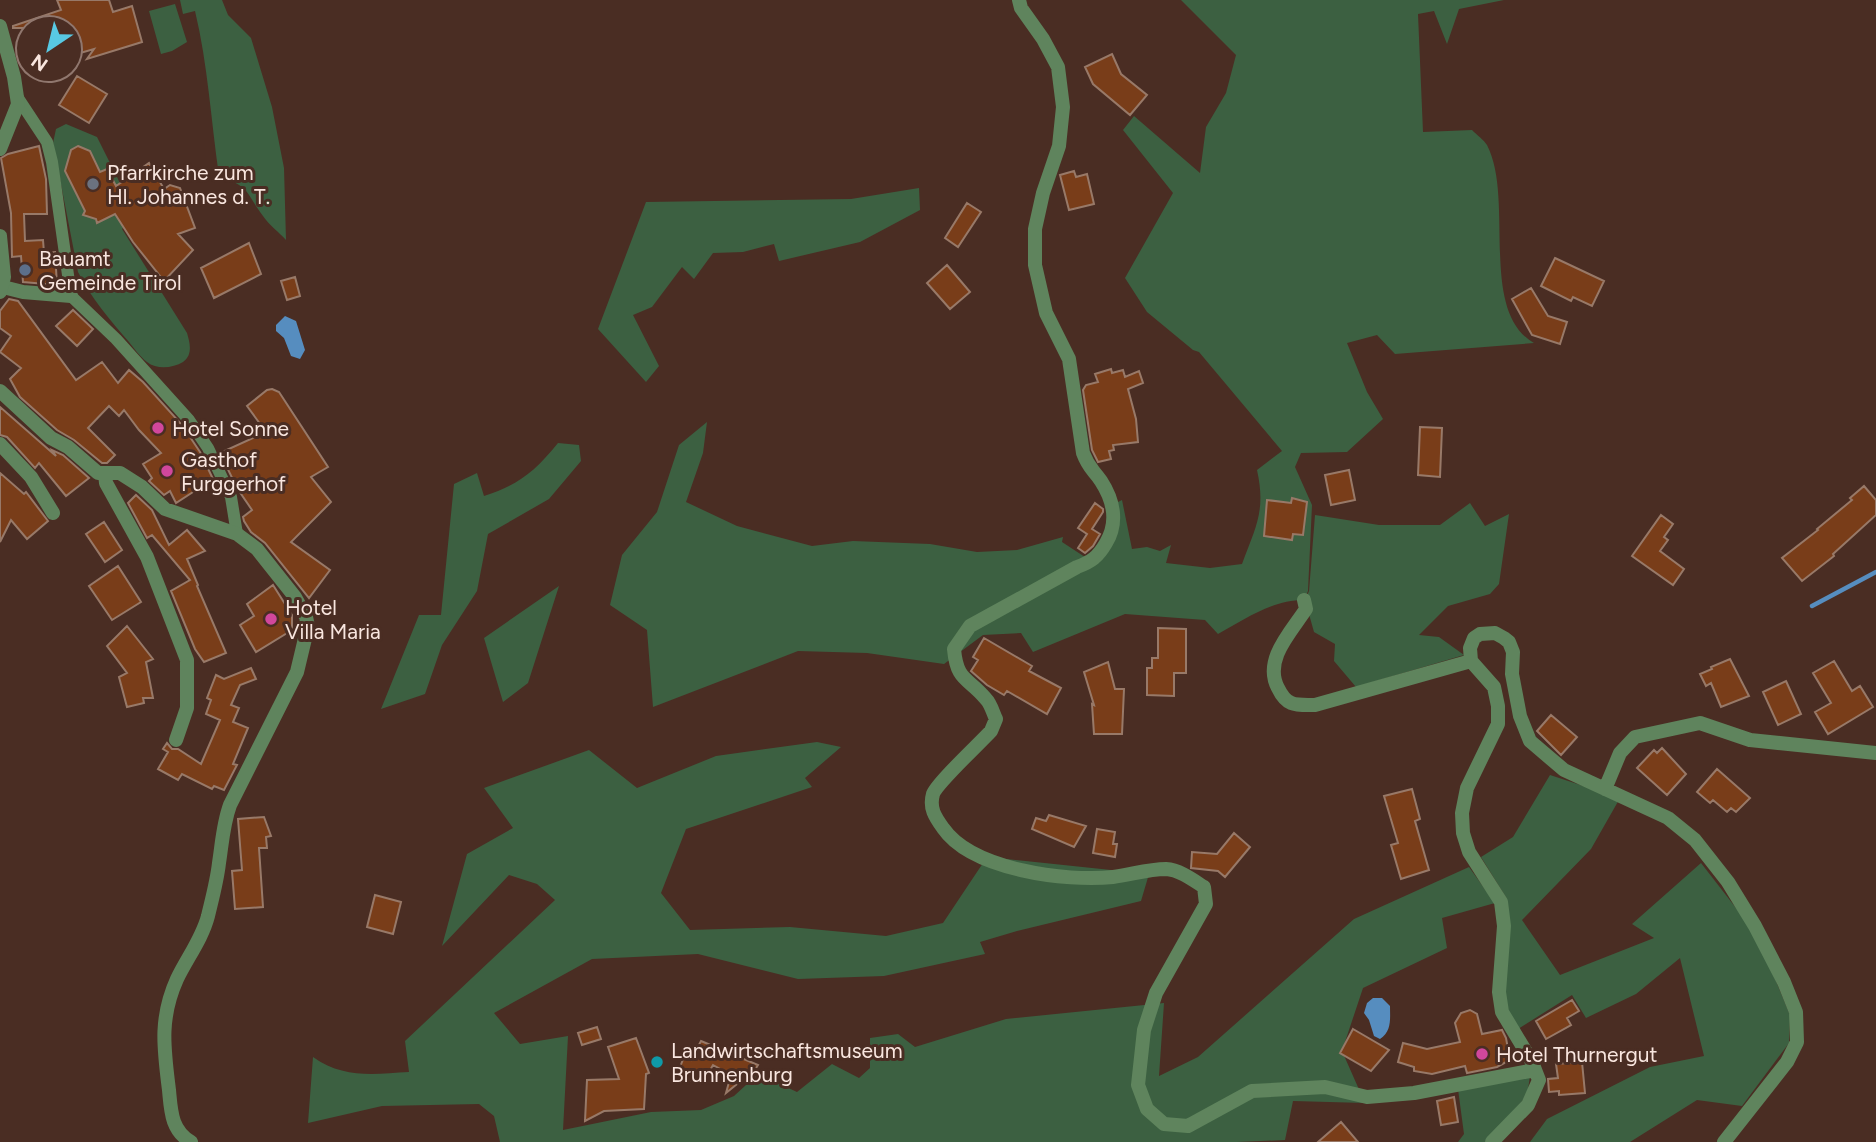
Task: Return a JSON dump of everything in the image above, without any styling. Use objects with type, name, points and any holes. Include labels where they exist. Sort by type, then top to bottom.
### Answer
[{"type":"street","points":[[1019,0],[1021,8],[1043,39],[1058,67],[1063,107],[1059,146],[1043,193],[1035,229],[1035,265],[1046,313],[1069,359],[1083,453],[1088,468],[1101,480],[1114,510],[1112,532],[1092,562],[1077,567],[970,626],[954,649],[956,666],[967,683],[987,699],[996,719],[991,731],[934,791],[931,805],[936,817],[948,836],[979,856],[1038,874],[1086,878],[1168,869],[1186,875],[1204,887],[1206,904],[1156,993],[1144,1030],[1138,1085],[1147,1110],[1164,1124],[1188,1126],[1252,1091],[1325,1087],[1367,1097],[1402,1094],[1535,1070]]},
{"type":"street","points":[[0,26],[18,98],[47,142],[71,296],[116,339],[190,420],[208,448],[231,496],[237,534]]},
{"type":"street","points":[[0,149],[15,113],[18,98]]},
{"type":"street","points":[[0,236],[2,289],[71,296]]},
{"type":"street","points":[[0,376],[1,391],[51,438],[68,447],[98,473],[120,473],[142,487],[165,509],[237,534],[257,549],[295,597],[306,617],[308,626],[297,672],[230,805],[225,818],[219,866],[207,920],[178,977],[166,1008],[163,1046],[172,1118],[183,1137],[191,1142]]},
{"type":"street","points":[[0,444],[32,477],[53,513]]},
{"type":"street","points":[[104,474],[106,483],[147,557],[187,660],[187,708],[176,740]]},
{"type":"street","points":[[1304,600],[1306,609],[1273,663],[1275,683],[1283,699],[1294,705],[1315,705],[1471,661]]},
{"type":"street","points":[[1492,1142],[1528,1105],[1539,1080],[1532,1062],[1502,1012],[1499,992],[1504,926],[1501,902],[1469,852],[1463,833],[1467,788],[1498,724],[1494,687],[1471,661],[1470,648],[1474,638],[1480,634],[1496,633],[1509,642],[1513,652],[1512,674],[1520,716],[1530,741],[1564,771],[1668,818],[1695,840],[1728,882],[1784,982],[1796,1012],[1797,1042],[1787,1062],[1724,1142]]},
{"type":"street","points":[[1605,789],[1620,752],[1635,737],[1700,723],[1750,740],[1876,753]]},
{"type":"green space","points":[[180,0],[222,0],[228,15],[251,38],[272,107],[284,168],[286,240],[265,219],[242,187],[219,176],[206,72],[195,11],[183,14]]},
{"type":"green space","points":[[1181,0],[1504,0],[1459,9],[1447,44],[1434,11],[1418,14],[1423,132],[1472,130],[1487,145],[1495,168],[1502,281],[1507,306],[1517,328],[1534,343],[1395,354],[1377,335],[1347,343],[1367,392],[1383,419],[1347,452],[1301,453],[1295,467],[1312,505],[1308,591],[1304,600],[1270,607],[1218,634],[1205,620],[1125,614],[1033,652],[1021,633],[983,635],[944,664],[867,653],[798,651],[653,707],[647,630],[610,605],[622,555],[657,512],[679,445],[707,422],[703,453],[686,502],[737,526],[812,546],[853,541],[930,544],[977,552],[1017,550],[1063,537],[1062,542],[1088,559],[1100,554],[1112,505],[1122,500],[1132,549],[1147,547],[1160,551],[1171,545],[1166,563],[1210,568],[1242,564],[1260,508],[1257,470],[1282,451],[1199,352],[1147,312],[1125,278],[1173,193],[1123,130],[1134,116],[1200,173],[1206,127],[1226,93],[1236,55]]},
{"type":"green space","points":[[175,4],[187,42],[161,54],[149,11]]},
{"type":"green space","points":[[66,124],[97,137],[136,215],[122,229],[187,333],[189,352],[186,359],[179,364],[160,367],[144,360],[101,308],[78,272],[53,143],[56,129]]},
{"type":"green space","points":[[919,188],[920,210],[860,242],[779,261],[774,244],[743,252],[713,253],[694,279],[682,267],[652,307],[633,315],[659,366],[646,382],[598,329],[646,202],[851,199]]},
{"type":"green space","points":[[558,443],[579,445],[581,461],[549,499],[488,534],[477,591],[442,645],[425,694],[381,709],[419,615],[441,615],[454,484],[477,473],[484,496],[497,491],[526,476]]},
{"type":"green space","points":[[1470,503],[1485,526],[1509,514],[1499,584],[1490,594],[1448,606],[1419,635],[1439,637],[1464,655],[1356,687],[1334,661],[1335,644],[1314,632],[1305,600],[1309,591],[1315,515],[1379,525],[1440,525]]},
{"type":"green space","points":[[559,586],[528,683],[503,702],[484,638]]},
{"type":"green space","points":[[817,742],[841,747],[805,778],[812,787],[686,829],[661,893],[690,930],[790,927],[886,936],[943,923],[987,857],[1149,874],[1141,901],[980,942],[985,954],[884,976],[798,979],[698,954],[592,959],[494,1013],[520,1044],[568,1036],[563,1130],[651,1112],[701,1110],[734,1096],[758,1074],[797,1092],[832,1064],[859,1078],[870,1068],[870,1038],[898,1034],[915,1047],[1006,1019],[1164,1003],[1159,1076],[1198,1057],[1354,919],[1469,867],[1495,903],[1442,918],[1447,948],[1363,988],[1342,1051],[1365,1103],[1293,1101],[1285,1140],[500,1142],[494,1116],[479,1104],[382,1106],[308,1123],[313,1057],[336,1069],[360,1074],[409,1072],[405,1041],[555,900],[537,884],[509,875],[442,946],[467,854],[513,828],[484,788],[589,750],[637,788],[716,756]]},
{"type":"green space","points":[[1550,775],[1620,798],[1591,849],[1522,920],[1560,975],[1654,938],[1632,924],[1701,863],[1757,935],[1790,1015],[1789,1043],[1742,1106],[1697,1100],[1630,1142],[1530,1142],[1547,1119],[1650,1067],[1704,1056],[1680,958],[1636,994],[1586,1018],[1572,995],[1518,1029],[1504,1003],[1507,899],[1481,857],[1513,837]]},
{"type":"green space","points":[[1530,1076],[1527,1096],[1485,1142],[1458,1142],[1464,1134],[1458,1089]]},
{"type":"water","points":[[285,316],[296,321],[305,350],[300,359],[291,356],[284,338],[276,331],[276,325]]},
{"type":"water","points":[[1373,998],[1382,998],[1390,1006],[1388,1028],[1380,1039],[1374,1036],[1364,1013],[1367,1003]]},
{"type":"building","points":[[57,0],[109,0],[113,12],[132,6],[142,42],[87,59],[94,49],[84,52],[84,14],[49,14],[61,10]]},
{"type":"building","points":[[1112,54],[1121,74],[1147,95],[1130,115],[1093,84],[1085,67]]},
{"type":"building","points":[[84,80],[107,94],[89,123],[59,105],[72,84],[84,84]]},
{"type":"building","points":[[39,146],[46,179],[47,214],[24,214],[25,241],[43,240],[44,253],[55,252],[57,285],[23,282],[21,256],[12,257],[11,213],[1,158]]},
{"type":"building","points":[[78,146],[90,151],[100,172],[107,169],[116,186],[149,163],[164,189],[170,185],[180,188],[195,228],[178,234],[193,250],[164,281],[115,214],[97,223],[96,219],[83,215],[85,211],[65,171],[71,150]]},
{"type":"building","points":[[1074,171],[1076,177],[1087,174],[1094,204],[1069,210],[1060,175]]},
{"type":"building","points":[[967,203],[981,212],[958,247],[945,238]]},
{"type":"building","points":[[249,243],[261,274],[214,298],[201,268]]},
{"type":"building","points":[[1555,258],[1604,281],[1592,306],[1573,297],[1571,301],[1541,286]]},
{"type":"building","points":[[947,265],[970,292],[950,309],[927,283]]},
{"type":"building","points":[[295,277],[300,296],[287,300],[281,281]]},
{"type":"building","points":[[1531,288],[1548,316],[1567,322],[1560,344],[1532,335],[1512,299]]},
{"type":"building","points":[[9,299],[18,301],[76,380],[102,362],[118,383],[129,370],[143,382],[182,425],[200,452],[213,479],[176,503],[170,491],[164,495],[149,481],[152,478],[143,464],[161,453],[124,410],[119,416],[109,406],[88,428],[115,455],[107,463],[102,463],[57,430],[20,397],[10,379],[21,368],[0,352],[11,336],[0,328],[0,311]]},
{"type":"building","points":[[73,310],[93,329],[77,346],[56,326]]},
{"type":"building","points":[[1111,369],[1112,373],[1123,370],[1125,377],[1139,371],[1143,383],[1128,389],[1136,419],[1138,442],[1113,445],[1114,450],[1109,451],[1111,459],[1098,462],[1092,450],[1083,390],[1086,385],[1098,382],[1095,374]]},
{"type":"building","points":[[272,389],[279,392],[328,467],[311,477],[331,502],[291,542],[330,570],[309,598],[244,521],[243,517],[252,510],[237,488],[220,453],[266,432],[247,406]]},
{"type":"building","points":[[0,407],[56,456],[52,450],[63,455],[89,478],[66,496],[39,463],[35,468],[7,437],[0,435]]},
{"type":"building","points":[[1420,427],[1442,428],[1440,477],[1418,475]]},
{"type":"building","points":[[1349,470],[1355,500],[1331,505],[1325,475]]},
{"type":"building","points":[[0,473],[24,494],[26,492],[48,521],[27,539],[11,520],[0,542]]},
{"type":"building","points":[[1864,486],[1876,500],[1876,515],[1833,554],[1834,556],[1802,581],[1782,558],[1818,530]]},
{"type":"building","points":[[136,495],[152,510],[169,545],[187,530],[205,551],[187,559],[226,653],[204,662],[195,649],[171,591],[190,580],[152,535],[147,538],[128,503]]},
{"type":"building","points":[[1292,498],[1307,502],[1303,535],[1293,534],[1292,540],[1264,536],[1267,500],[1291,503]]},
{"type":"building","points":[[1095,503],[1103,512],[1092,529],[1100,534],[1085,553],[1078,548],[1087,534],[1078,528]]},
{"type":"building","points":[[1661,515],[1673,524],[1664,537],[1668,540],[1660,551],[1684,569],[1673,585],[1632,556]]},
{"type":"building","points":[[104,522],[122,550],[105,562],[86,534]]},
{"type":"building","points":[[118,566],[141,602],[112,620],[89,586]]},
{"type":"building","points":[[273,585],[292,615],[292,630],[256,652],[240,625],[254,616],[247,604]]},
{"type":"building","points":[[127,626],[153,659],[146,662],[153,698],[143,698],[144,703],[127,707],[119,677],[127,673],[107,646]]},
{"type":"building","points":[[1158,628],[1186,629],[1186,673],[1174,673],[1174,696],[1147,695],[1147,668],[1152,668],[1152,658],[1158,658]]},
{"type":"building","points":[[984,638],[1032,666],[1029,671],[1061,688],[1047,714],[1007,691],[1004,695],[971,671],[978,660],[973,657]]},
{"type":"building","points":[[1730,659],[1749,696],[1721,707],[1711,683],[1706,686],[1700,674]]},
{"type":"building","points":[[1834,661],[1852,691],[1860,686],[1873,707],[1828,734],[1815,712],[1831,703],[1813,673]]},
{"type":"building","points":[[1108,662],[1115,689],[1124,689],[1122,734],[1094,734],[1092,704],[1094,705],[1084,672]]},
{"type":"building","points":[[251,668],[256,679],[240,685],[231,705],[239,708],[233,722],[248,728],[233,764],[237,765],[224,790],[214,786],[212,789],[182,774],[178,780],[158,769],[168,752],[163,749],[167,743],[172,749],[178,749],[201,764],[220,720],[206,714],[211,700],[207,698],[216,675],[224,679]]},
{"type":"building","points":[[1786,681],[1801,714],[1778,725],[1763,692]]},
{"type":"building","points":[[1551,715],[1577,737],[1561,755],[1537,731]]},
{"type":"building","points":[[1662,748],[1686,774],[1667,795],[1637,768],[1654,750],[1657,753]]},
{"type":"building","points":[[1717,769],[1750,798],[1736,812],[1731,808],[1727,812],[1713,800],[1710,803],[1697,792]]},
{"type":"building","points":[[1412,789],[1420,819],[1415,821],[1429,870],[1401,879],[1391,845],[1398,843],[1384,796]]},
{"type":"building","points":[[1049,815],[1086,826],[1074,847],[1032,829],[1036,818],[1046,821]]},
{"type":"building","points":[[264,817],[271,836],[266,837],[267,848],[259,848],[263,907],[235,909],[232,871],[242,870],[238,819]]},
{"type":"building","points":[[1097,829],[1115,832],[1115,857],[1093,853]]},
{"type":"building","points":[[1234,833],[1250,847],[1225,877],[1218,871],[1191,868],[1192,852],[1217,854]]},
{"type":"building","points":[[375,895],[401,902],[393,934],[367,927]]},
{"type":"building","points":[[1572,1000],[1579,1011],[1567,1018],[1571,1025],[1546,1039],[1536,1021]]},
{"type":"building","points":[[1470,1010],[1477,1014],[1482,1034],[1502,1030],[1510,1060],[1497,1067],[1467,1073],[1465,1066],[1432,1074],[1414,1071],[1414,1067],[1398,1062],[1403,1043],[1427,1049],[1460,1042],[1455,1023],[1461,1013]]},
{"type":"building","points":[[597,1027],[601,1039],[582,1045],[578,1033]]},
{"type":"building","points":[[1353,1029],[1389,1050],[1371,1071],[1340,1053]]},
{"type":"building","points":[[636,1038],[649,1073],[646,1074],[644,1109],[604,1111],[585,1121],[587,1080],[619,1079],[608,1047]]},
{"type":"building","points":[[701,1041],[758,1065],[747,1083],[742,1080],[726,1093],[731,1075],[713,1065],[706,1077],[698,1073],[693,1082],[678,1072],[684,1057],[691,1060]]},
{"type":"building","points":[[1582,1062],[1585,1093],[1559,1095],[1559,1091],[1549,1092],[1548,1079],[1558,1078],[1556,1064]]},
{"type":"building","points":[[1454,1097],[1458,1122],[1441,1125],[1437,1101]]},
{"type":"building","points":[[1341,1122],[1358,1142],[1318,1142]]},
{"type":"waterway","points":[[1812,606],[1876,572]]},
{"type":"place","name":"Pfarrkirche zum Hl. Johannes d. T.","points":[[93,184]]},
{"type":"place","name":"Bauamt Gemeinde Tirol","points":[[25,270]]},
{"type":"place","name":"Hotel Sonne","points":[[158,428]]},
{"type":"place","name":"Gasthof Furggerhof","points":[[167,471]]},
{"type":"place","name":"Hotel Villa Maria","points":[[271,619]]},
{"type":"place","name":"Hotel Thurnergut","points":[[1482,1054]]},
{"type":"place","name":"Landwirtschaftsmuseum Brunnenburg","points":[[657,1062]]}]
